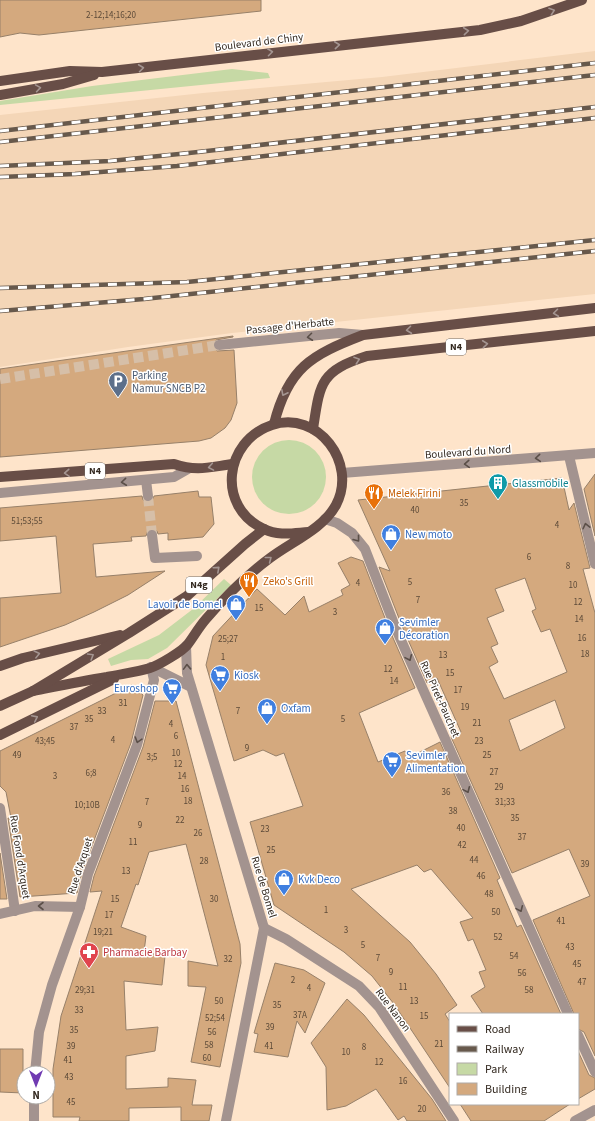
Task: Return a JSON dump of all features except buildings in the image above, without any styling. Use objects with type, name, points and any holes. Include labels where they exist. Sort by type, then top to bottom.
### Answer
[{"type":"main road","name":"Boulevard de Chiny","points":[[0,81],[70,71],[102,72],[480,30],[521,21],[582,0]]},
{"type":"main road","points":[[0,95],[63,84],[102,72]]},
{"type":"main road","name":"N4","points":[[274,424],[285,388],[303,365],[344,342],[363,335],[595,308]]},
{"type":"main road","name":"N4","points":[[313,429],[317,402],[324,380],[335,370],[352,361],[367,356],[595,331]]},
{"type":"main road","points":[[33,691],[151,667],[186,646],[205,620],[240,584],[268,559],[308,532],[325,519],[336,506],[342,490],[340,460],[333,447],[324,437],[313,429],[294,423],[274,424],[254,433],[241,448],[233,464],[232,488],[239,507],[250,520],[264,529],[277,533],[308,532]]},
{"type":"main road","name":"N4","points":[[0,477],[174,464],[188,469],[233,464]]},
{"type":"main road","name":"N4g","points":[[0,706],[33,691],[130,633],[187,596],[244,544],[264,529]]},
{"type":"main road","points":[[0,666],[45,652],[130,633]]},
{"type":"main road","points":[[0,735],[126,673]]},
{"type":"street","name":"Passage d'Herbatte","points":[[219,345],[339,333],[363,335]]},
{"type":"street","name":"Boulevard du Nord","points":[[342,473],[595,453]]},
{"type":"street","points":[[569,456],[595,564]]},
{"type":"street","points":[[0,493],[174,477],[188,469]]},
{"type":"street","points":[[146,480],[148,496]]},
{"type":"street","name":"Rue Piret-Pauchet","points":[[325,519],[337,523],[352,533],[365,549],[396,629],[568,1013]]},
{"type":"street","points":[[152,535],[155,558],[197,556]]},
{"type":"street","name":"Rue de Bomel","points":[[186,646],[187,673],[264,928],[226,1121]]},
{"type":"street","points":[[151,667],[191,687]]},
{"type":"street","name":"Rue d'Arquet","points":[[35,1065],[36,1048],[40,1025],[52,985],[80,907],[88,874],[137,745],[154,680],[151,667]]},
{"type":"street","name":"Rue Fond d'Arquet","points":[[0,808],[16,911]]},
{"type":"street","points":[[0,914],[35,906],[80,907]]},
{"type":"street","name":"Rue Nanon","points":[[264,928],[286,939],[359,986],[378,1007],[454,1121]]},
{"type":"street","points":[[579,1037],[595,1072]]},
{"type":"street","points":[[34,1105],[34,1121]]},
{"type":"street","points":[[575,1121],[595,1110]]},
{"type":"shaded area","points":[[595,51],[595,294],[232,333],[128,347],[0,367],[0,115],[203,93],[382,77]]},
{"type":"green space","points":[[232,69],[268,73],[270,78],[0,105],[0,101],[92,86]]},
{"type":"green space","points":[[282,440],[296,440],[310,446],[320,456],[326,470],[324,491],[320,498],[310,508],[296,514],[282,514],[268,508],[258,498],[252,484],[252,470],[258,456],[268,446]]},
{"type":"green space","points":[[224,579],[231,585],[167,648],[148,659],[131,660],[111,666],[108,659],[159,635],[193,609]]},
{"type":"tunnel","points":[[0,379],[219,345]]},
{"type":"tunnel","points":[[148,496],[152,535]]},
{"type":"railway","points":[[0,131],[595,63]]},
{"type":"railway","points":[[0,142],[595,75]]},
{"type":"railway","points":[[0,166],[110,161],[595,107]]},
{"type":"railway","points":[[0,177],[75,174],[177,166],[595,118]]},
{"type":"railway","points":[[0,288],[187,282],[595,240]]},
{"type":"railway","points":[[0,311],[144,299],[595,251]]},
{"type":"place","name":"Parking Namur SNCB P2","points":[[118,398]]},
{"type":"place","name":"Glassmobile","points":[[498,500]]},
{"type":"place","name":"Melek Firini","points":[[374,510]]},
{"type":"place","name":"New moto","points":[[391,551]]},
{"type":"place","name":"Zeko's Grill","points":[[249,598]]},
{"type":"place","name":"Lavoir de Bomel","points":[[236,621]]},
{"type":"place","name":"Sevimler Décoration","points":[[385,645]]},
{"type":"place","name":"Kiosk","points":[[220,692]]},
{"type":"place","name":"Euroshop","points":[[172,705]]},
{"type":"place","name":"Oxfam","points":[[267,725]]},
{"type":"place","name":"Sevimler Alimentation","points":[[392,778]]},
{"type":"place","name":"Kvk Deco","points":[[284,896]]},
{"type":"place","name":"Pharmacie Barbay","points":[[89,969]]}]
